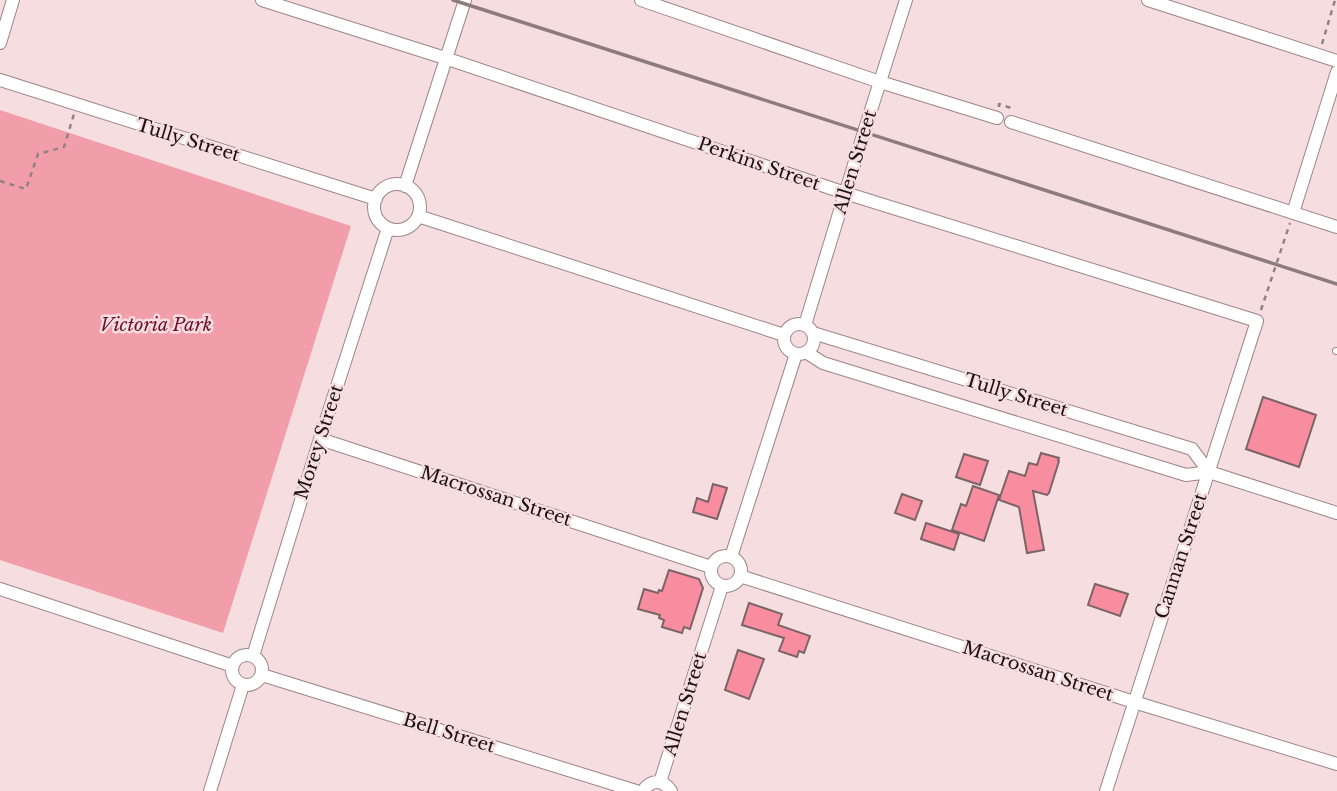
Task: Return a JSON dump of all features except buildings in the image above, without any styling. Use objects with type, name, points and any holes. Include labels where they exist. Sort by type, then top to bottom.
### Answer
[{"type":"street","points":[[0,43],[13,0]]},
{"type":"street","name":"Perkins Street","points":[[262,0],[445,58],[845,193],[1257,321]]},
{"type":"street","points":[[405,186],[465,0]]},
{"type":"street","points":[[640,0],[880,82],[996,118]]},
{"type":"street","name":"Allen Street","points":[[809,329],[845,193],[906,0]]},
{"type":"street","points":[[1148,0],[1337,61]]},
{"type":"street","points":[[1293,213],[1337,72]]},
{"type":"street","name":"Tully Street","points":[[0,80],[376,199]]},
{"type":"street","points":[[1011,122],[1337,227]]},
{"type":"street","points":[[391,185],[405,186],[416,195],[418,216],[409,227],[388,229],[377,219],[376,199],[391,185]]},
{"type":"street","points":[[418,216],[784,335]]},
{"type":"street","name":"Morey Street","points":[[253,656],[388,229]]},
{"type":"street","name":"Cannan Street","points":[[1106,791],[1257,321]]},
{"type":"street","points":[[731,557],[801,353],[813,344],[809,329],[799,324],[792,325],[784,335],[784,343],[789,350],[801,353]]},
{"type":"street","name":"Tully Street","points":[[809,329],[1192,449],[1209,471]]},
{"type":"street","name":"Tully Street","points":[[801,353],[823,363],[1186,475],[1209,471],[1337,513]]},
{"type":"street","name":"Macrossan Street","points":[[320,439],[711,567]]},
{"type":"street","points":[[719,557],[731,557],[740,565],[740,576],[732,584],[722,586],[713,579],[711,567],[719,557]]},
{"type":"street","name":"Macrossan Street","points":[[740,576],[1337,764]]},
{"type":"street","name":"Allen Street","points":[[660,782],[722,586]]},
{"type":"street","points":[[0,589],[233,666]]},
{"type":"street","points":[[241,656],[253,656],[261,664],[261,675],[254,683],[243,685],[234,677],[233,666],[241,656]]},
{"type":"street","name":"Bell Street","points":[[261,675],[636,791]]},
{"type":"street","points":[[210,791],[243,685]]},
{"type":"street","points":[[643,791],[650,783],[660,782],[671,791]]},
{"type":"path","points":[[1318,54],[1335,0]]},
{"type":"path","points":[[0,181],[26,189],[38,154],[64,147],[78,105]]},
{"type":"path","points":[[1257,321],[1293,213]]},
{"type":"green space","name":"Victoria Park","points":[[0,110],[351,226],[223,633],[0,560]]},
{"type":"railway","points":[[453,0],[1337,284]]}]
